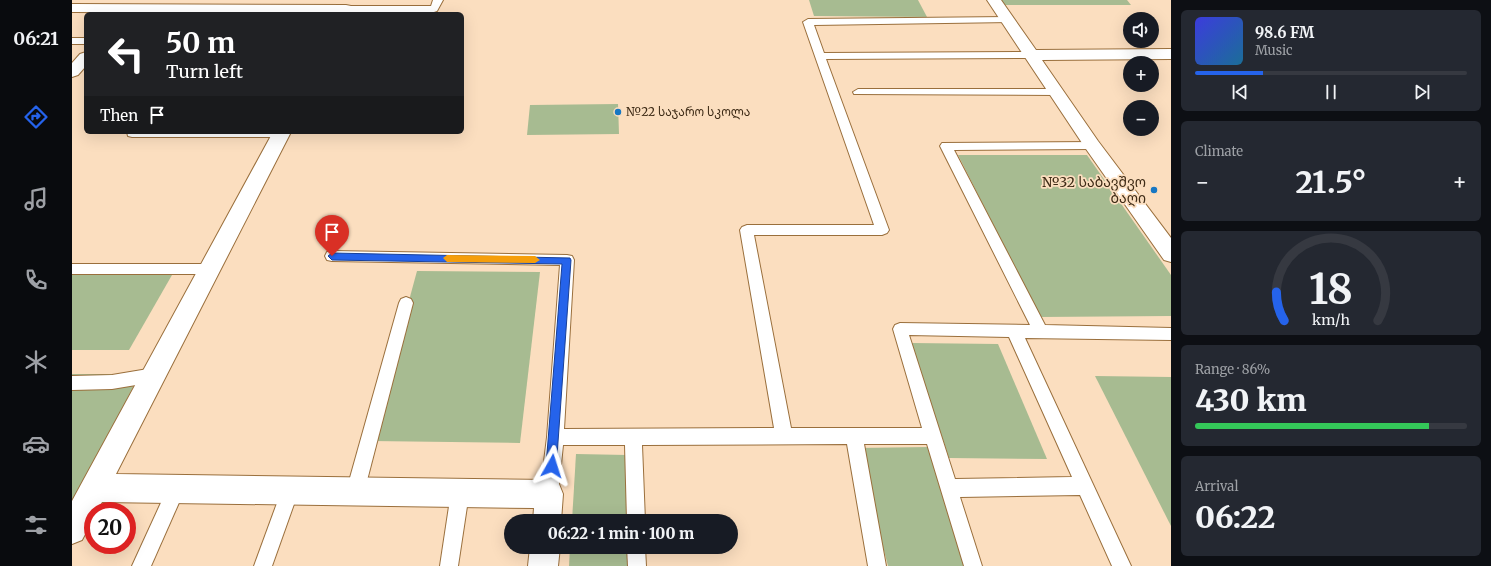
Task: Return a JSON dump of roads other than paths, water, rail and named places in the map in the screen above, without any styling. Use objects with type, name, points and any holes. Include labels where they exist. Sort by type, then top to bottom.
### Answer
[{"type":"street","points":[[994,0],[1092,145],[1171,254]]},
{"type":"street","points":[[72,8],[129,11],[347,8]]},
{"type":"street","points":[[1032,55],[1171,54]]},
{"type":"street","points":[[72,72],[84,60]]},
{"type":"street","points":[[72,530],[281,134]]},
{"type":"street","points":[[94,488],[460,493],[548,508]]},
{"type":"street","points":[[543,566],[544,554]]},
{"type":"lane","points":[[347,8],[434,9],[438,0]]},
{"type":"lane","points":[[784,436],[747,230],[882,230],[808,22],[1008,20]]},
{"type":"lane","points":[[72,41],[84,41]]},
{"type":"lane","points":[[820,56],[1032,55]]},
{"type":"lane","points":[[858,92],[1056,92]]},
{"type":"lane","points":[[1040,332],[946,146],[1092,145]]},
{"type":"lane","points":[[332,256],[567,260],[555,437],[548,508]]},
{"type":"lane","points":[[72,269],[210,269]]},
{"type":"lane","points":[[355,492],[406,303]]},
{"type":"lane","points":[[973,566],[900,329],[1171,334]]},
{"type":"lane","points":[[1014,331],[1122,566]]},
{"type":"lane","points":[[72,383],[112,382],[154,375]]},
{"type":"lane","points":[[854,436],[877,566]]},
{"type":"lane","points":[[555,437],[934,436]]},
{"type":"lane","points":[[633,437],[636,514]]},
{"type":"lane","points":[[950,488],[1086,486]]},
{"type":"lane","points":[[140,566],[176,488]]},
{"type":"lane","points":[[263,566],[290,490]]},
{"type":"lane","points":[[448,566],[460,493]]},
{"type":"lane","points":[[636,554],[637,566]]},
{"type":"place","name":"№22 საჯარო სკოლა","points":[[618,112]]},
{"type":"place","name":"№32 საბავშვო ბაღი","points":[[1154,190]]}]
